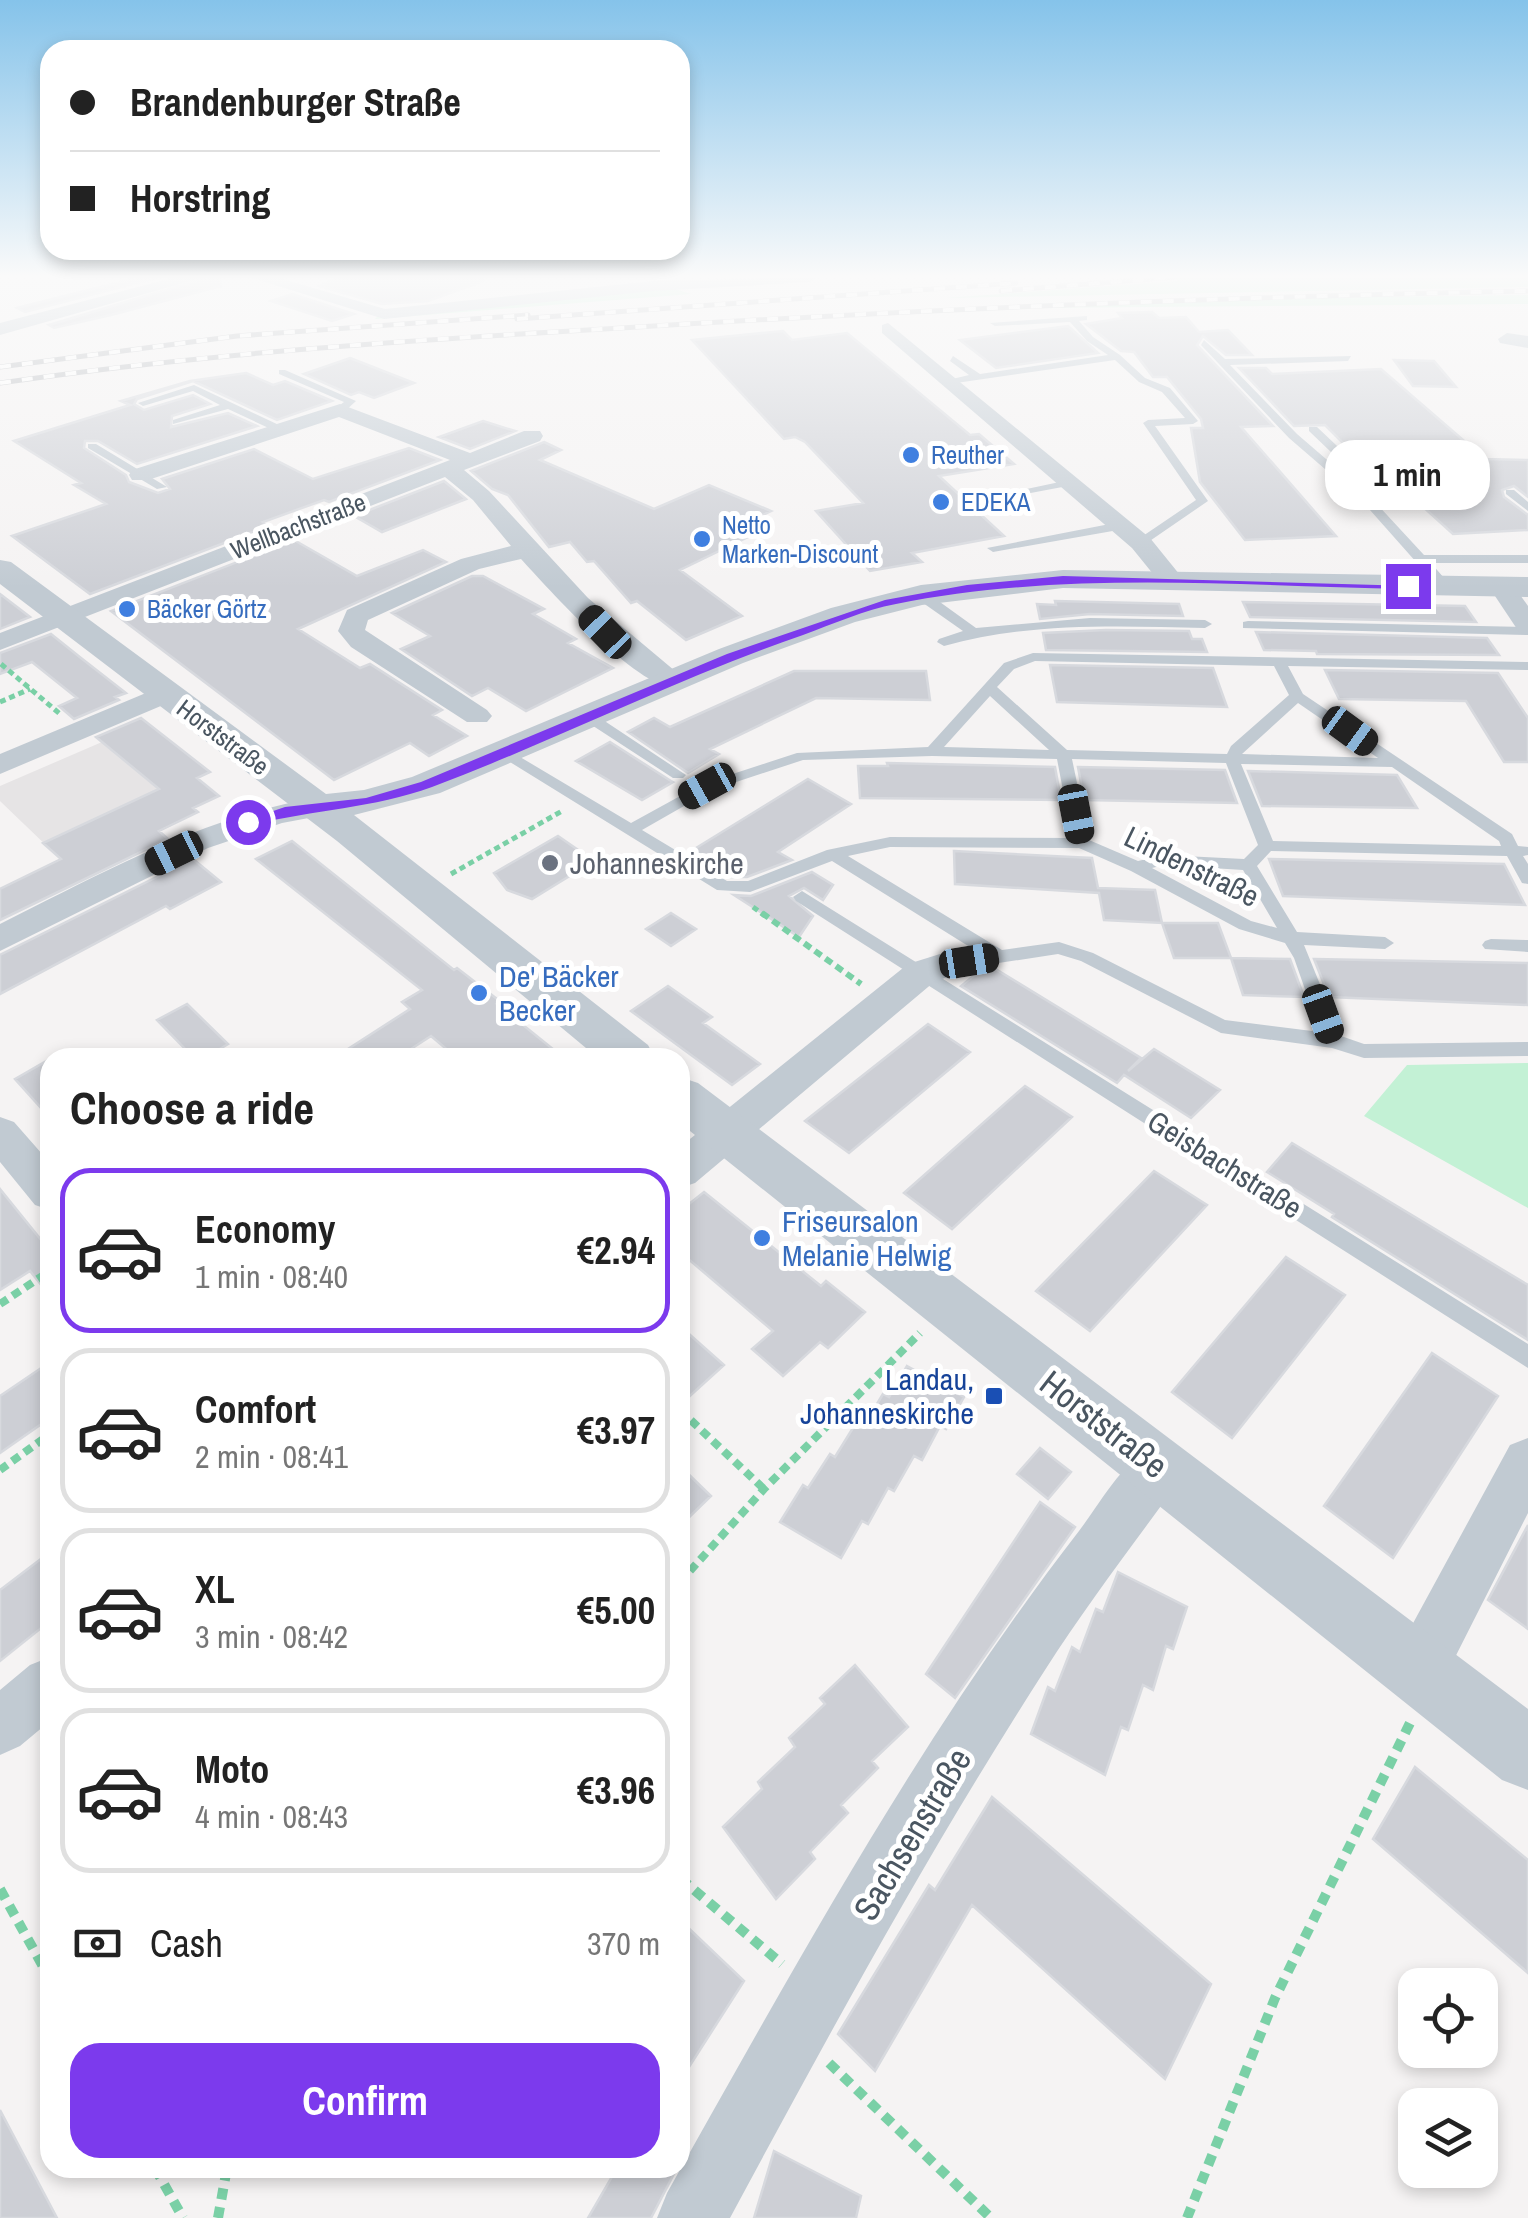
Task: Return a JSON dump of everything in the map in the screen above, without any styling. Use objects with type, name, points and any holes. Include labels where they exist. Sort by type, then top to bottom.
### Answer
[{"type":"street","points":[[962,381],[1069,483],[1141,544],[1171,580]]},
{"type":"street","points":[[140,475],[340,410],[458,464],[526,550],[605,632],[671,682]]},
{"type":"street","name":"Wellbachstraße","points":[[0,642],[532,436]]},
{"type":"street","points":[[477,716],[361,641],[351,631],[351,623],[356,616],[470,564],[526,550]]},
{"type":"street","name":"Horststraße","points":[[0,569],[319,808],[620,1048]]},
{"type":"street","points":[[0,939],[224,830],[276,814],[367,802],[426,785],[820,623],[922,596],[1041,580],[1515,587],[1528,626]]},
{"type":"street","points":[[0,765],[165,694]]},
{"type":"street","points":[[390,863],[384,845],[386,830],[426,785]]},
{"type":"street","points":[[690,1162],[930,970]]},
{"type":"street","name":"Horststraße","points":[[690,1104],[1528,1754]]},
{"type":"street","points":[[0,1133],[40,1181]]},
{"type":"street","points":[[1426,1674],[1528,1462]]},
{"type":"street","name":"Sachsenstraße","points":[[692,2218],[806,2013],[1018,1662],[1159,1467]]},
{"type":"street","points":[[0,1726],[40,1693]]},
{"type":"lane","points":[[302,381],[351,401],[340,410]]},
{"type":"lane","points":[[1141,544],[1202,501],[1148,423],[1193,421],[1166,390],[1143,381]]},
{"type":"lane","points":[[1240,381],[1293,436],[1366,500],[1445,586]]},
{"type":"lane","points":[[144,402],[194,388],[277,428]]},
{"type":"lane","points":[[177,422],[228,406]]},
{"type":"lane","points":[[1312,429],[1387,499],[1366,500]]},
{"type":"lane","points":[[92,446],[161,487]]},
{"type":"lane","points":[[1004,495],[1069,483]]},
{"type":"lane","points":[[1510,492],[1528,508]]},
{"type":"lane","points":[[993,548],[1120,526]]},
{"type":"lane","points":[[1421,559],[1528,559]]},
{"type":"lane","points":[[922,596],[973,632]]},
{"type":"lane","points":[[944,642],[973,632],[1090,622],[1206,624]]},
{"type":"lane","points":[[1248,625],[1528,626]]},
{"type":"lane","points":[[932,751],[1008,666],[1033,657],[1528,666]]},
{"type":"lane","points":[[1279,661],[1297,696],[1506,838],[1520,851],[1528,880]]},
{"type":"lane","points":[[990,688],[1064,755],[1082,843]]},
{"type":"lane","points":[[1267,846],[1232,760],[1236,750],[1297,696]]},
{"type":"lane","points":[[588,717],[678,775]]},
{"type":"lane","points":[[630,830],[707,786],[760,766],[802,756],[932,751],[1396,764]]},
{"type":"lane","points":[[504,754],[710,881],[735,888]]},
{"type":"lane","name":"Lindenstraße","points":[[735,888],[768,882],[833,854],[890,842],[1082,843],[1245,925],[1289,938],[1384,942]]},
{"type":"lane","points":[[1248,865],[1256,852],[1267,846],[1520,851]]},
{"type":"lane","points":[[833,854],[998,956]]},
{"type":"lane","points":[[1136,867],[1164,860],[1248,865]]},
{"type":"lane","points":[[1248,865],[1302,958],[1333,1041]]},
{"type":"lane","name":"Geisbachstraße","points":[[802,896],[930,970],[1528,1357]]},
{"type":"lane","points":[[1491,946],[1528,946]]},
{"type":"lane","points":[[930,970],[1060,948],[1221,1026],[1333,1041],[1364,1051],[1528,1050]]},
{"type":"path","points":[[0,663],[80,730]]},
{"type":"path","points":[[0,702],[30,689]]},
{"type":"path","points":[[460,888],[446,877],[557,814]]},
{"type":"path","points":[[735,888],[760,915],[886,1002]]},
{"type":"path","points":[[0,1304],[40,1278]]},
{"type":"path","points":[[690,1571],[764,1488],[950,1304]]},
{"type":"path","points":[[690,1419],[764,1488]]},
{"type":"path","points":[[0,1470],[40,1441]]},
{"type":"path","points":[[1187,2218],[1275,1998],[1426,1674]]},
{"type":"path","points":[[0,1888],[40,1960]]},
{"type":"path","points":[[690,1889],[990,2218]]},
{"type":"path","points":[[161,2178],[183,2218]]},
{"type":"path","points":[[218,2218],[225,2178]]},
{"type":"shaded area","points":[[102,742],[164,794],[197,778],[219,796],[194,808],[198,812],[171,825],[167,822],[75,873],[0,801],[0,786]]},
{"type":"green space","points":[[1528,1063],[1528,1208],[1364,1116],[1407,1065]]},
{"type":"building","points":[[190,381],[263,381],[273,385],[285,381],[332,401],[277,420],[193,381],[137,399],[134,404],[144,410],[193,395],[210,404],[172,416],[171,427],[228,413],[257,426],[137,464],[98,441],[85,441],[84,448],[126,475],[129,482],[158,493],[170,489],[162,479],[254,449],[313,479],[409,448],[440,460],[263,522],[269,526],[90,594],[12,536],[106,504],[74,485],[81,483],[14,441],[130,405],[121,401]]},
{"type":"building","points":[[319,381],[414,383],[374,398],[359,392],[351,395]]},
{"type":"building","points":[[730,381],[904,381],[970,435],[979,434],[1014,464],[939,476],[1004,536],[912,553],[922,562],[870,571],[816,511],[863,503],[805,442],[795,437],[784,439]]},
{"type":"building","points":[[1170,381],[1230,381],[1273,426],[1241,427],[1336,536],[1245,540],[1200,482],[1191,428],[1203,428],[1201,419]]},
{"type":"building","points":[[1251,381],[1394,381],[1485,459],[1528,460],[1528,497],[1514,486],[1502,490],[1504,497],[1528,515],[1528,530],[1453,534],[1399,485],[1386,486],[1325,425],[1294,426]]},
{"type":"building","points":[[1409,381],[1451,381],[1456,387],[1413,386]]},
{"type":"building","points":[[483,421],[515,431],[470,449],[439,437]]},
{"type":"building","points":[[544,442],[561,450],[540,460],[654,509],[709,485],[771,511],[736,528],[752,535],[680,570],[742,616],[686,640],[637,601],[631,603],[594,561],[587,562],[570,542],[549,547],[508,495],[492,489],[471,471]]},
{"type":"building","points":[[444,481],[466,499],[382,532],[354,516]]},
{"type":"building","points":[[294,540],[357,576],[423,550],[446,562],[298,629],[360,668],[370,664],[442,710],[433,715],[467,736],[429,756],[410,743],[334,780],[111,611]]},
{"type":"building","points":[[472,576],[483,576],[544,609],[533,614],[576,639],[568,643],[613,668],[526,711],[488,688],[472,696],[401,649],[430,636],[392,613]]},
{"type":"building","points":[[0,594],[30,617],[0,629]]},
{"type":"building","points":[[1055,601],[1179,604],[1183,616],[1090,614],[1040,619],[1037,604],[1056,605]]},
{"type":"building","points":[[1243,602],[1465,606],[1476,622],[1250,617]]},
{"type":"building","points":[[1189,631],[1192,639],[1202,639],[1207,652],[1046,650],[1043,633]]},
{"type":"building","points":[[1256,632],[1487,638],[1499,655],[1264,650]]},
{"type":"building","points":[[51,634],[126,693],[115,697],[119,700],[74,719],[59,706],[77,698],[32,662],[0,674],[0,653]]},
{"type":"building","points":[[1050,665],[1213,668],[1227,707],[1057,702]]},
{"type":"building","points":[[1325,670],[1498,673],[1528,718],[1528,762],[1504,762],[1466,701],[1339,699]]},
{"type":"building","points":[[794,671],[926,671],[930,700],[816,698],[710,749],[719,754],[688,773],[628,732],[654,718],[670,727]]},
{"type":"building","points":[[141,718],[210,772],[197,778],[219,796],[193,808],[198,812],[159,831],[168,839],[0,920],[0,889],[61,859],[43,843],[159,789],[96,737]]},
{"type":"building","points":[[610,742],[673,782],[642,800],[576,761]]},
{"type":"building","points":[[887,763],[1055,767],[1061,800],[860,798],[858,766],[888,766]]},
{"type":"building","points":[[1078,767],[1225,770],[1237,803],[1084,800]]},
{"type":"building","points":[[1248,771],[1397,775],[1417,808],[1262,806]]},
{"type":"building","points":[[808,779],[851,804],[778,852],[792,860],[747,877],[728,877],[688,853]]},
{"type":"building","name":"Johanneskirche","points":[[558,836],[594,861],[532,899],[507,890],[494,873]]},
{"type":"building","points":[[292,841],[454,970],[457,968],[501,1002],[497,1004],[552,1048],[445,1048],[431,1036],[412,1048],[350,1048],[410,1009],[402,1002],[422,990],[256,859]]},
{"type":"building","points":[[954,851],[1092,858],[1098,888],[1155,890],[1162,923],[1104,920],[1099,893],[955,884]]},
{"type":"building","points":[[193,859],[221,882],[170,909],[166,906],[0,994],[0,955]]},
{"type":"building","points":[[1269,859],[1504,864],[1525,905],[1283,896]]},
{"type":"building","points":[[812,872],[833,885],[823,900],[804,888],[789,896],[813,916],[799,937],[734,895],[751,896]]},
{"type":"building","points":[[671,913],[696,929],[671,946],[646,929]]},
{"type":"building","points":[[1162,923],[1218,923],[1231,958],[1174,958]]},
{"type":"building","points":[[1231,958],[1290,959],[1304,997],[1243,995]]},
{"type":"building","points":[[1314,959],[1528,963],[1528,1005],[1329,997]]},
{"type":"building","points":[[994,968],[1141,1058],[1128,1071],[1154,1049],[1220,1090],[1191,1118],[1124,1075],[1117,1083],[961,986],[982,969]]},
{"type":"building","points":[[668,986],[712,1017],[703,1023],[760,1064],[732,1085],[690,1054],[690,1048],[682,1048],[631,1011]]},
{"type":"building","points":[[187,1004],[228,1044],[221,1048],[184,1048],[157,1020]]},
{"type":"building","points":[[928,1024],[970,1052],[849,1153],[805,1121]]},
{"type":"building","points":[[40,1065],[40,1107],[15,1079]]},
{"type":"building","points":[[1025,1086],[1072,1117],[952,1229],[904,1193]]},
{"type":"building","points":[[1292,1143],[1528,1285],[1528,1340],[1267,1172]]},
{"type":"building","points":[[1154,1171],[1207,1205],[1090,1331],[1036,1291]]},
{"type":"building","points":[[0,1189],[40,1239],[40,1284],[30,1271],[0,1290]]},
{"type":"building","points":[[704,1192],[821,1286],[826,1281],[865,1312],[828,1348],[820,1342],[783,1376],[752,1349],[773,1331],[690,1260],[690,1203]]},
{"type":"building","points":[[1286,1257],[1345,1295],[1232,1438],[1172,1392]]},
{"type":"building","points":[[690,1335],[724,1365],[690,1396]]},
{"type":"building","points":[[1432,1353],[1498,1396],[1393,1558],[1324,1506]]},
{"type":"building","points":[[907,1366],[964,1397],[946,1429],[940,1426],[922,1460],[914,1456],[894,1491],[888,1488],[868,1524],[862,1521],[841,1558],[780,1522],[803,1485],[808,1488],[830,1454],[835,1457],[856,1423],[863,1427],[883,1394],[889,1397]]},
{"type":"building","points":[[40,1369],[40,1425],[0,1453],[0,1396]]},
{"type":"building","points":[[1040,1448],[1071,1472],[1048,1499],[1017,1474]]},
{"type":"building","points":[[690,1476],[711,1496],[690,1516]]},
{"type":"building","points":[[1040,1502],[1075,1527],[955,1698],[926,1674]]},
{"type":"building","points":[[1528,1525],[1528,1629],[1488,1600]]},
{"type":"building","points":[[40,1560],[40,1629],[0,1661],[0,1590]]},
{"type":"building","points":[[1118,1572],[1187,1607],[1173,1649],[1166,1646],[1153,1690],[1143,1685],[1128,1730],[1121,1727],[1105,1775],[1031,1734],[1048,1687],[1055,1691],[1072,1647],[1080,1652],[1096,1609],[1103,1612]]},
{"type":"building","points":[[855,1665],[908,1727],[872,1761],[878,1768],[841,1805],[848,1813],[810,1852],[815,1859],[776,1899],[723,1827],[762,1789],[758,1782],[795,1747],[789,1738],[825,1704],[820,1698]]},
{"type":"building","points":[[1415,1767],[1528,1860],[1528,1973],[1373,1839]]},
{"type":"building","points":[[992,1797],[1211,1984],[1165,2079],[972,1905],[875,2071],[838,2034],[929,1885],[935,1890]]},
{"type":"building","points":[[690,1930],[744,1981],[690,2065]]},
{"type":"building","points":[[0,2110],[57,2218],[0,2218]]},
{"type":"building","points":[[774,2151],[861,2196],[856,2218],[754,2218]]},
{"type":"building","points":[[611,2178],[672,2178],[651,2218],[588,2218]]},
{"type":"railway","points":[[0,383],[19,381]]},
{"type":"place","name":"Reuther","points":[[911,455]]},
{"type":"place","name":"EDEKA","points":[[941,502]]},
{"type":"place","name":"Netto Marken-Discount","points":[[702,539]]},
{"type":"place","name":"Bäcker Görtz","points":[[127,609]]},
{"type":"place","name":"Johanneskirche","points":[[550,863]]},
{"type":"place","name":"De' Bäcker Becker","points":[[479,993]]},
{"type":"place","name":"Friseursalon Melanie Helwig","points":[[762,1238]]},
{"type":"place","name":"Landau, Johanneskirche","points":[[994,1396]]},
{"type":"route","points":[[248,822],[285,811],[367,802],[426,785],[731,656],[889,602],[967,588],[1063,579],[1408,586]]}]
